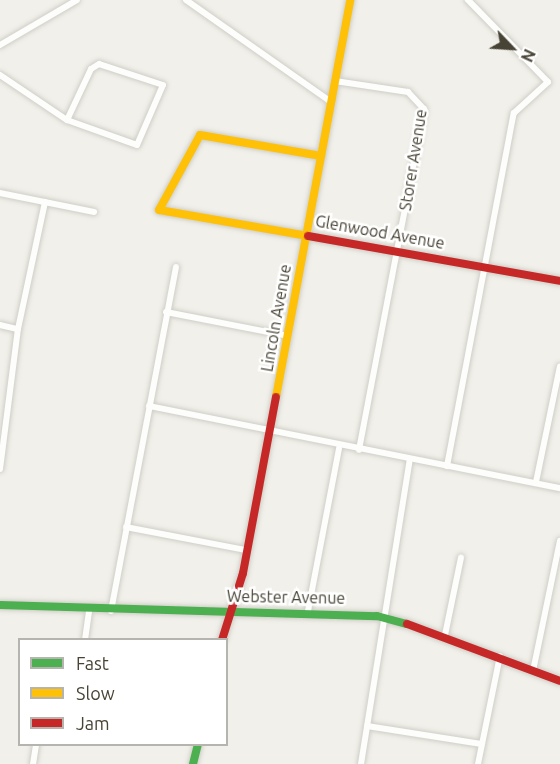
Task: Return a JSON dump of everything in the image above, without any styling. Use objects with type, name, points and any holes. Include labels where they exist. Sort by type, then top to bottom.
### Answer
[{"type":"street","points":[[0,45],[77,0]]},
{"type":"street","points":[[186,0],[331,102]]},
{"type":"street","name":"Lincoln Avenue","points":[[222,638],[246,550],[270,433],[350,0]]},
{"type":"street","points":[[447,466],[488,266],[514,113],[548,82],[468,0]]},
{"type":"street","points":[[0,75],[67,120],[136,145],[163,85],[99,64],[82,90],[67,120]]},
{"type":"street","name":"Storer Avenue","points":[[335,81],[408,92],[424,103],[359,450]]},
{"type":"street","name":"Glenwood Avenue","points":[[321,156],[205,133],[192,140],[159,210],[488,266],[560,281]]},
{"type":"street","points":[[0,193],[94,212]]},
{"type":"street","points":[[0,469],[18,329],[45,202]]},
{"type":"street","points":[[111,612],[176,267]]},
{"type":"street","points":[[166,312],[288,336]]},
{"type":"street","points":[[0,325],[18,329]]},
{"type":"street","points":[[536,482],[560,366]]},
{"type":"street","points":[[149,406],[339,448],[410,459],[560,488]]},
{"type":"street","points":[[308,611],[339,448]]},
{"type":"street","points":[[360,764],[410,459]]},
{"type":"street","points":[[126,526],[246,550]]},
{"type":"street","points":[[532,670],[560,541]]},
{"type":"street","points":[[446,635],[460,558]]},
{"type":"street","name":"Webster Avenue","points":[[0,605],[111,612],[308,611],[384,617],[446,635],[560,681]]},
{"type":"street","points":[[85,638],[89,610]]},
{"type":"street","points":[[478,764],[500,656]]},
{"type":"street","points":[[367,726],[482,744]]},
{"type":"street","points":[[33,764],[36,746]]},
{"type":"street","points":[[193,764],[198,746]]},
{"type":"traffic: fast","points":[[0,605],[377,616],[407,624]]},
{"type":"traffic: fast","points":[[193,764],[198,746]]},
{"type":"traffic: slow","points":[[276,397],[350,0]]},
{"type":"traffic: slow","points":[[308,236],[159,210],[200,135],[321,156]]},
{"type":"traffic: jam","points":[[308,236],[560,281]]},
{"type":"traffic: jam","points":[[223,638],[243,573],[276,397]]},
{"type":"traffic: jam","points":[[407,624],[560,681]]}]
